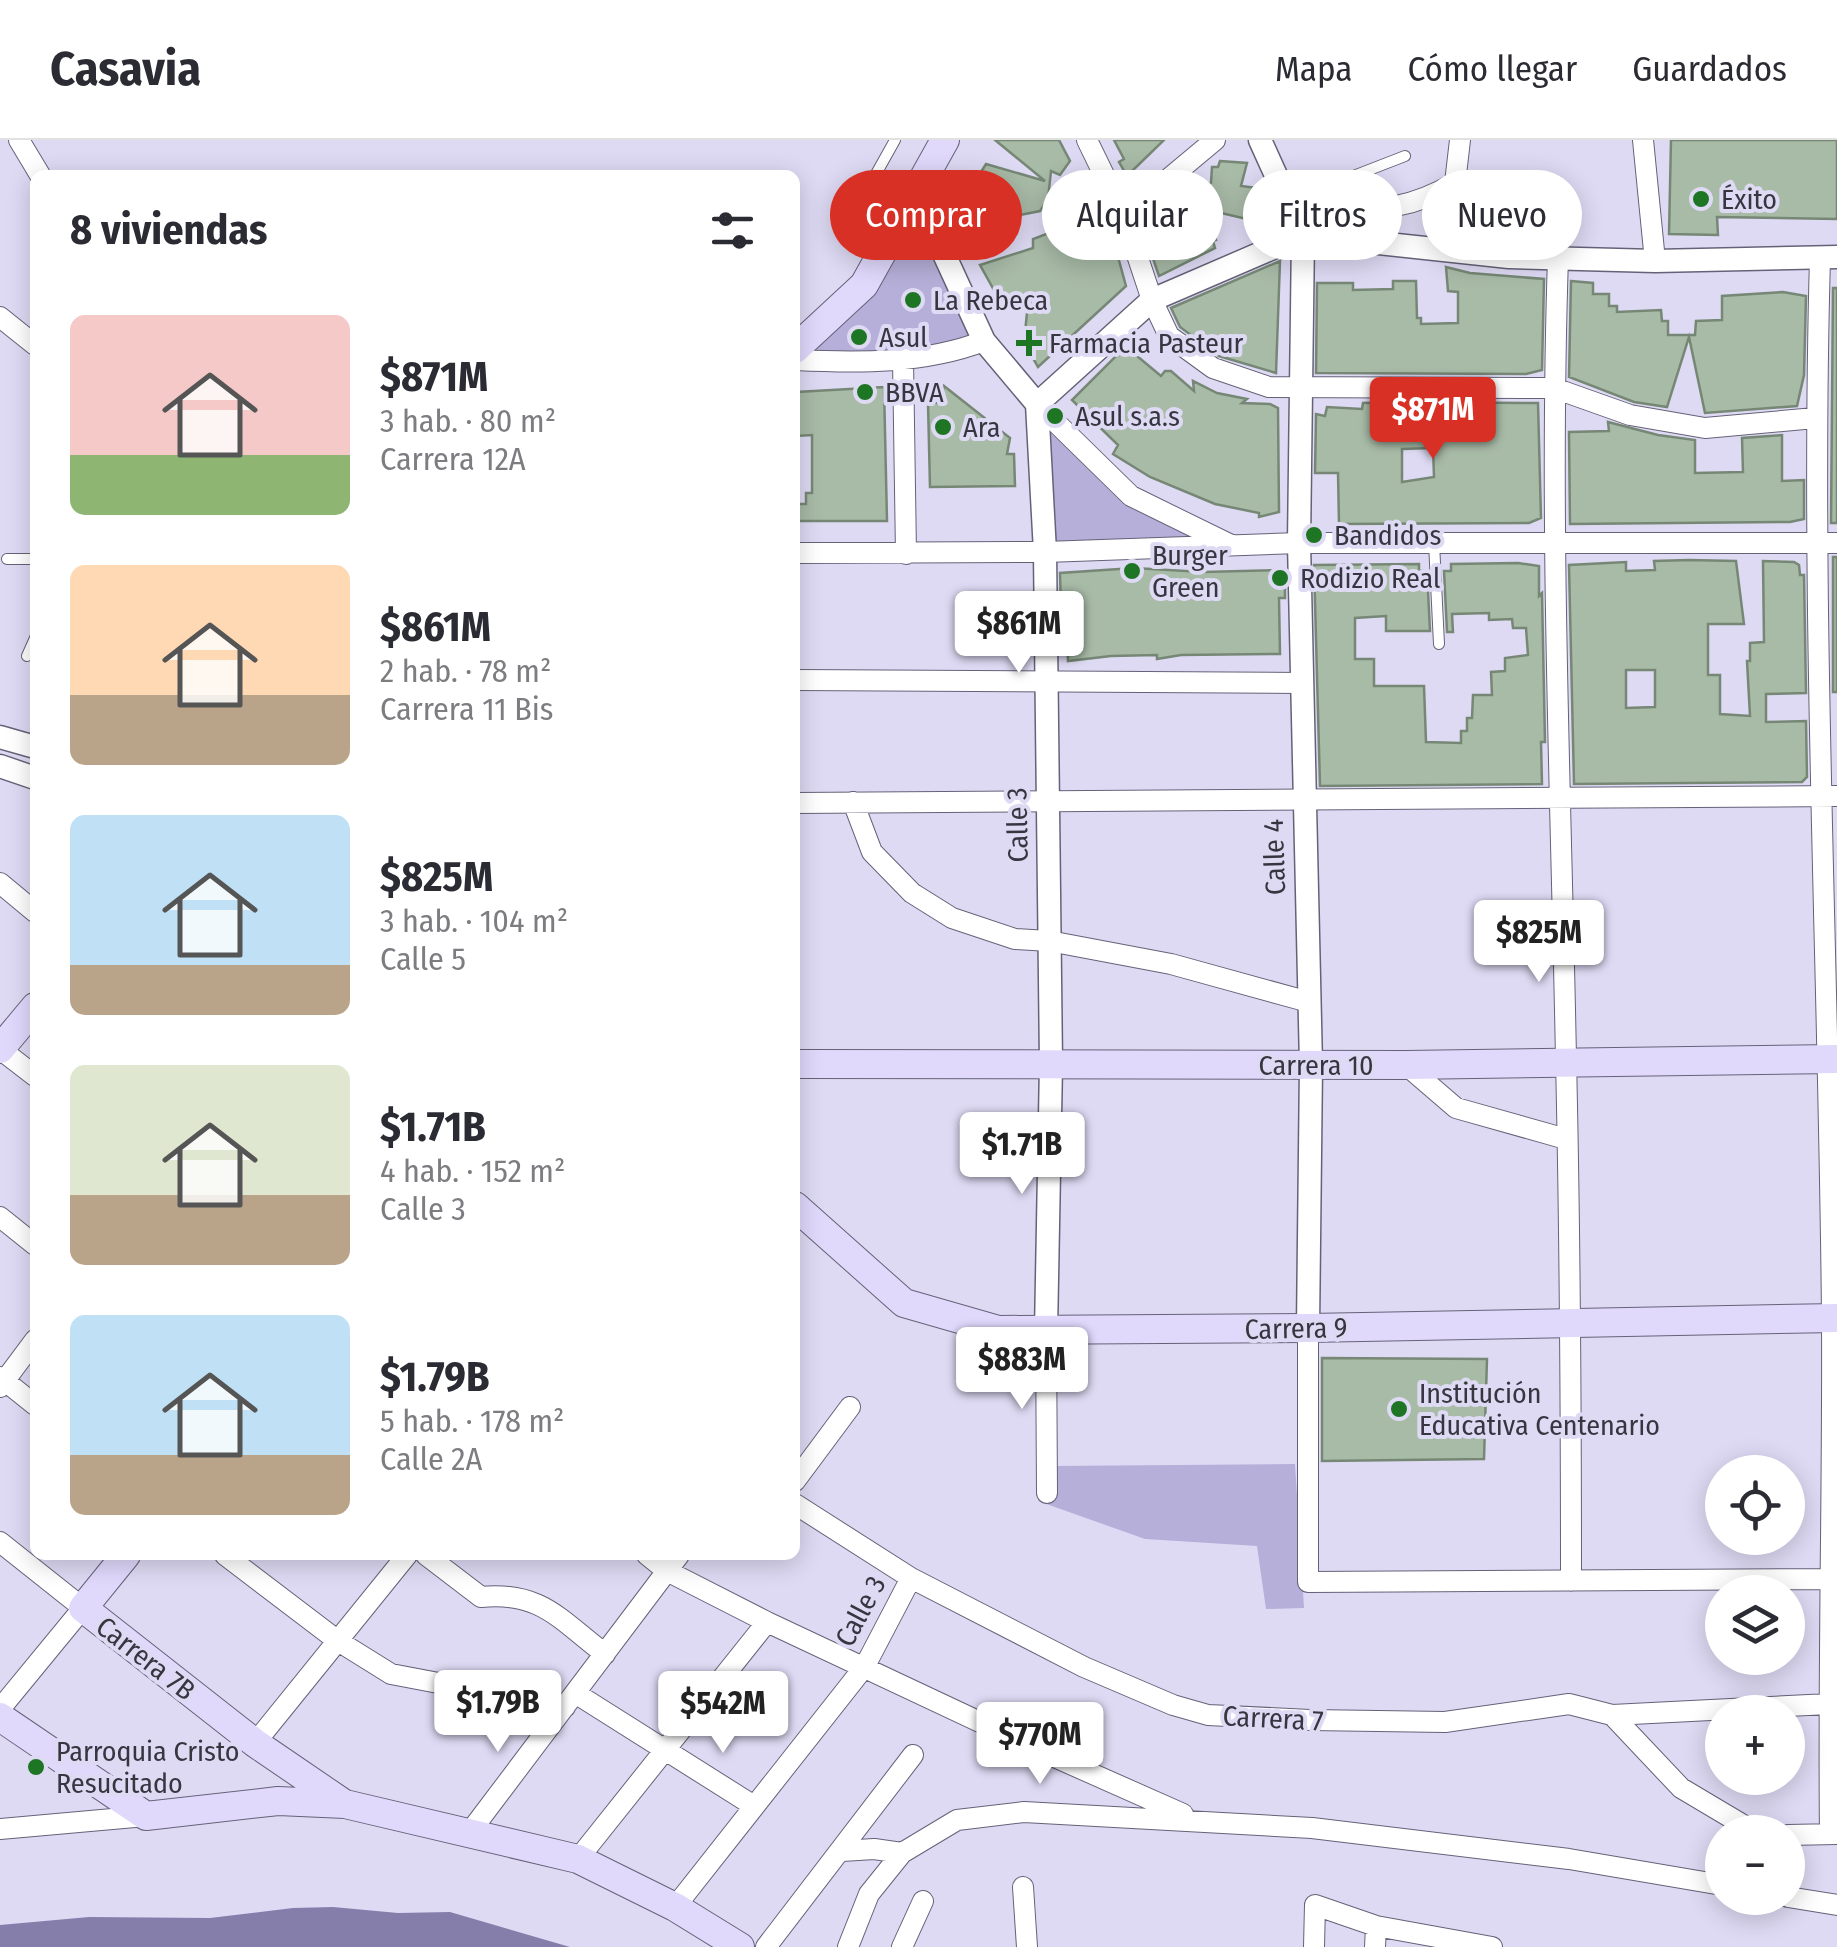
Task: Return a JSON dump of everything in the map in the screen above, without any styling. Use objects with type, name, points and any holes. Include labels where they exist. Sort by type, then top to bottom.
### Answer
[{"type":"main road","points":[[928,170],[945,140]]},
{"type":"main road","points":[[800,344],[864,285],[878,260]]},
{"type":"main road","points":[[0,1049],[30,1013]]},
{"type":"main road","name":"Carrera 10","points":[[800,1064],[1406,1065],[1831,1059]]},
{"type":"main road","name":"Carrera 9","points":[[800,1210],[904,1303],[998,1330],[1834,1318]]},
{"type":"main road","points":[[83,1608],[122,1560]]},
{"type":"main road","name":"Carrera 7B","points":[[83,1608],[255,1743],[344,1804]]},
{"type":"main road","points":[[0,1717],[146,1816],[278,1801],[344,1804],[578,1859],[675,1907],[740,1947]]},
{"type":"street","points":[[19,140],[37,170]]},
{"type":"street","points":[[1087,140],[1102,170]]},
{"type":"street","points":[[1180,170],[1216,140]]},
{"type":"street","name":"Calle 4","points":[[1260,140],[1276,170]]},
{"type":"street","points":[[1402,206],[1431,198],[1456,184],[1460,140]]},
{"type":"street","points":[[1643,140],[1656,262]]},
{"type":"street","points":[[1582,259],[1656,262],[1828,258],[1816,418],[1827,543],[1834,1318],[1834,1580],[1828,1704],[1834,1834],[1805,1835]]},
{"type":"street","points":[[946,260],[984,341],[1037,404],[1131,496],[1232,546]]},
{"type":"street","points":[[1139,260],[1169,336],[1213,368],[1270,386],[1554,388],[1630,416],[1680,426],[1730,428],[1816,418]]},
{"type":"street","points":[[1037,404],[1152,300],[1250,260]]},
{"type":"street","name":"Calle 4","points":[[1309,260],[1301,386],[1298,543],[1310,1065],[1308,1582],[1571,1581]]},
{"type":"street","points":[[1558,260],[1554,388],[1558,798],[1566,1062],[1571,1581],[1834,1580]]},
{"type":"street","points":[[0,317],[30,340]]},
{"type":"street","points":[[800,360],[903,359],[958,352],[984,341]]},
{"type":"street","points":[[903,359],[906,554]]},
{"type":"street","name":"Calle 3","points":[[1037,404],[1045,552],[1051,1064],[1047,1493]]},
{"type":"street","points":[[800,552],[1045,552],[1298,543],[1827,543]]},
{"type":"street","points":[[800,680],[1303,683]]},
{"type":"street","points":[[0,737],[30,745]]},
{"type":"street","points":[[0,766],[30,776]]},
{"type":"street","points":[[800,804],[1828,796]]},
{"type":"street","points":[[853,802],[872,852],[912,893],[952,918],[1015,939],[1049,941],[1172,964],[1309,1002]]},
{"type":"street","points":[[0,883],[30,908]]},
{"type":"street","points":[[0,1049],[30,1072]]},
{"type":"street","points":[[1406,1065],[1456,1108],[1566,1138]]},
{"type":"street","points":[[0,1217],[30,1241]]},
{"type":"street","points":[[30,1346],[2,1382],[30,1401]]},
{"type":"street","points":[[800,1474],[850,1408]]},
{"type":"street","name":"Carrera 7","points":[[800,1507],[911,1578],[1084,1667],[1173,1705],[1208,1714],[1445,1722],[1569,1704],[1612,1715],[1828,1704]]},
{"type":"street","name":"Carrera 7B","points":[[0,1542],[83,1608]]},
{"type":"street","points":[[231,1560],[338,1642],[391,1674],[570,1700],[665,1747],[754,1806]]},
{"type":"street","points":[[255,1743],[403,1560]]},
{"type":"street","points":[[433,1560],[481,1597],[508,1594],[535,1602],[605,1654]]},
{"type":"street","points":[[470,1832],[673,1563],[768,1622],[1064,1762],[1199,1820]]},
{"type":"street","name":"Calle 3","points":[[675,1907],[865,1666],[911,1578]]},
{"type":"street","points":[[0,1709],[83,1608]]},
{"type":"street","points":[[578,1859],[768,1622]]},
{"type":"street","points":[[1612,1715],[1681,1788],[1726,1815]]},
{"type":"street","points":[[766,1947],[913,1754]]},
{"type":"street","points":[[848,1947],[869,1894],[902,1852],[958,1820],[1024,1812],[1312,1828],[1530,1854],[1705,1882]]},
{"type":"street","points":[[0,1829],[146,1816]]},
{"type":"street","points":[[842,1851],[902,1852]]},
{"type":"street","points":[[1023,1888],[1027,1947]]},
{"type":"street","points":[[1805,1899],[1837,1905]]},
{"type":"street","points":[[902,1947],[924,1901]]},
{"type":"street","points":[[1314,1947],[1315,1905],[1376,1936],[1492,1947]]},
{"type":"lane","points":[[878,170],[894,140]]},
{"type":"lane","points":[[1369,170],[1405,156]]},
{"type":"lane","points":[[1434,543],[1439,644]]},
{"type":"lane","points":[[7,558],[30,559]]},
{"type":"lane","points":[[28,656],[30,651]]},
{"type":"shaded area","points":[[866,260],[947,260],[984,341],[800,359],[800,353]]},
{"type":"shaded area","points":[[1037,404],[1131,496],[1233,546],[1045,552]]},
{"type":"shaded area","points":[[1295,1464],[1304,1608],[1266,1609],[1257,1546],[1145,1539],[1038,1501],[1052,1466]]},
{"type":"shaded area","points":[[333,1907],[398,1913],[450,1912],[570,1947],[0,1947],[0,1925],[89,1917],[210,1918]]},
{"type":"building","points":[[995,140],[1059,140],[1070,161],[1064,170],[1042,170],[1042,179]]},
{"type":"building","points":[[1114,140],[1164,140],[1133,170],[1124,170],[1119,162],[1124,159]]},
{"type":"building","points":[[1671,140],[1837,140],[1837,219],[1717,217],[1718,235],[1669,234]]},
{"type":"building","points":[[1220,161],[1247,163],[1241,186],[1243,218],[1223,213],[1223,170],[1212,170]]},
{"type":"building","points":[[986,164],[1007,170],[982,170]]},
{"type":"building","points":[[1022,174],[1042,180],[1040,211],[1022,215]]},
{"type":"building","points":[[1042,236],[1042,260],[1119,260],[1126,286],[1038,367],[1024,342],[1028,303],[1005,299],[995,292],[980,265],[996,260],[1022,260],[1022,252],[1033,248],[1033,239]]},
{"type":"building","points":[[1154,260],[1191,260],[1159,276]]},
{"type":"building","points":[[1280,261],[1276,373],[1219,356],[1180,327],[1171,308]]},
{"type":"building","points":[[1446,267],[1470,273],[1544,279],[1542,370],[1526,374],[1316,373],[1317,283],[1353,283],[1353,290],[1393,289],[1393,281],[1416,281],[1417,318],[1421,318],[1421,324],[1458,323],[1458,292],[1448,291]]},
{"type":"building","points":[[1571,281],[1593,283],[1593,294],[1609,294],[1609,306],[1617,306],[1617,312],[1661,310],[1662,321],[1668,321],[1668,335],[1695,335],[1696,321],[1722,320],[1722,296],[1783,292],[1806,296],[1804,375],[1797,406],[1705,413],[1689,337],[1667,407],[1634,402],[1569,377]]},
{"type":"building","points":[[1833,288],[1837,288],[1837,523],[1831,523]]},
{"type":"building","points":[[1131,351],[1161,376],[1171,371],[1194,391],[1193,381],[1217,393],[1247,399],[1242,403],[1278,408],[1279,512],[1259,517],[1259,513],[1215,504],[1150,477],[1113,454],[1118,445],[1072,400],[1116,356]]},
{"type":"building","points":[[944,386],[1010,438],[1007,454],[1014,454],[1015,486],[930,487],[928,403],[940,403]]},
{"type":"building","points":[[884,387],[887,521],[800,521],[800,504],[806,504],[806,493],[812,493],[812,435],[800,436],[800,392]]},
{"type":"building","points":[[1363,403],[1538,403],[1541,518],[1529,523],[1339,524],[1338,473],[1315,473],[1316,414],[1325,416],[1327,407],[1362,409]],"holes":[[[1433,448],[1434,477],[1402,482],[1402,449]]]},
{"type":"building","points":[[1608,422],[1695,440],[1695,473],[1743,472],[1742,438],[1782,435],[1782,481],[1804,480],[1804,519],[1570,524],[1569,432],[1609,431]]},
{"type":"building","points":[[1833,557],[1837,557],[1837,692],[1833,692]]},
{"type":"building","points":[[1654,561],[1736,561],[1744,624],[1708,624],[1708,675],[1720,675],[1720,714],[1750,716],[1750,643],[1764,642],[1763,561],[1799,565],[1800,575],[1804,575],[1806,693],[1766,694],[1766,722],[1806,721],[1807,777],[1802,782],[1574,784],[1569,565],[1626,562],[1626,571],[1655,570]],"holes":[[[1626,670],[1655,670],[1655,707],[1626,708]]]},
{"type":"building","points":[[1419,564],[1419,571],[1427,571],[1430,631],[1386,631],[1386,616],[1355,618],[1355,659],[1374,659],[1374,686],[1424,686],[1426,742],[1461,743],[1461,731],[1467,731],[1467,718],[1472,718],[1473,695],[1492,695],[1491,672],[1505,671],[1505,658],[1528,655],[1526,628],[1513,628],[1512,619],[1489,620],[1489,613],[1452,614],[1453,632],[1447,632],[1444,571],[1451,571],[1451,564],[1539,566],[1539,596],[1542,593],[1542,784],[1320,786],[1314,565]]},
{"type":"building","points":[[1134,568],[1203,572],[1280,570],[1281,579],[1285,579],[1285,598],[1279,598],[1280,654],[1181,655],[1157,659],[1157,655],[1111,656],[1068,661],[1060,573]]},
{"type":"building","name":"Institución Educativa Centenario","points":[[1322,1358],[1487,1359],[1484,1459],[1322,1461]]},
{"type":"place","name":"Éxito","points":[[1701,199]]},
{"type":"place","name":"La Rebeca","points":[[913,300]]},
{"type":"place","name":"Asul","points":[[859,337]]},
{"type":"place","name":"Farmacia Pasteur","points":[[1029,343]]},
{"type":"place","name":"BBVA","points":[[865,392]]},
{"type":"place","name":"Asul s.a.s","points":[[1055,416]]},
{"type":"place","name":"Ara","points":[[943,427]]},
{"type":"place","name":"Bandidos","points":[[1314,535]]},
{"type":"place","name":"Burger Green","points":[[1132,571]]},
{"type":"place","name":"Rodizio Real","points":[[1280,578]]},
{"type":"place","name":"Institución Educativa Centenario","points":[[1399,1409]]},
{"type":"place","name":"Parroquia Cristo Resucitado","points":[[36,1767]]}]
